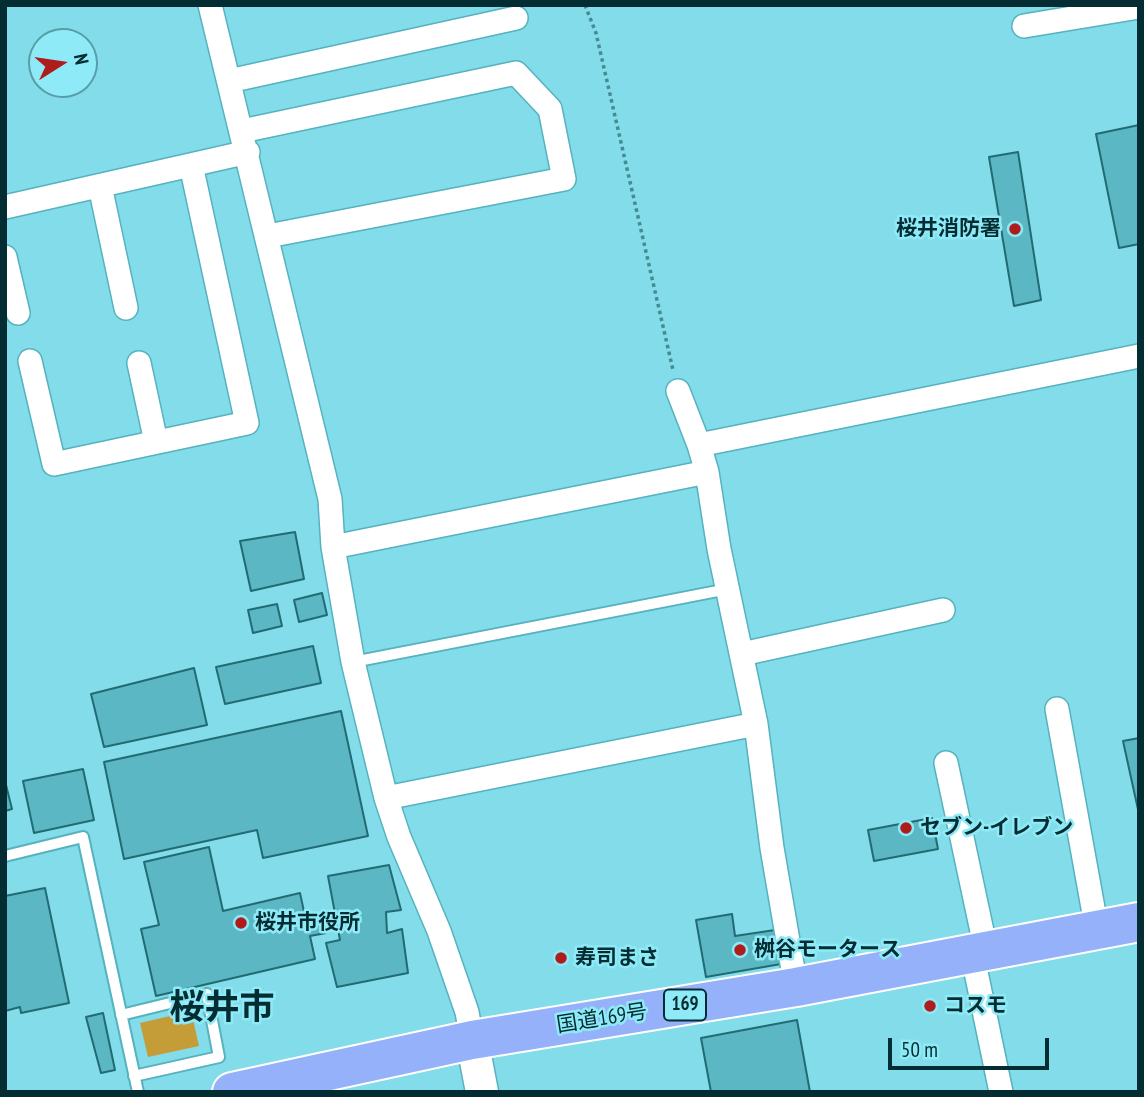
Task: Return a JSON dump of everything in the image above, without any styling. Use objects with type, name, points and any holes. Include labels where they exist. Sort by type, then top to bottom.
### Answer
[{"type":"highway","name":"国道169号","points":[[253,1089],[472,1040],[796,987],[1139,922]]},
{"type":"street","points":[[210,5],[330,499],[332,547],[353,662],[386,799],[439,931],[467,1012],[482,1092]]},
{"type":"street","points":[[1024,26],[1139,7]]},
{"type":"street","points":[[229,81],[516,18]]},
{"type":"street","points":[[5,207],[191,165],[245,142],[516,73],[550,109],[564,179],[268,236]]},
{"type":"street","points":[[30,361],[54,464],[247,423],[191,165]]},
{"type":"street","points":[[100,186],[126,308]]},
{"type":"street","points":[[5,257],[18,313]]},
{"type":"street","points":[[699,445],[1139,356]]},
{"type":"street","points":[[139,363],[156,442]]},
{"type":"street","points":[[678,391],[707,472],[756,724],[772,848],[796,987]]},
{"type":"street","points":[[332,547],[707,472]]},
{"type":"street","points":[[742,654],[943,610]]},
{"type":"street","points":[[1057,709],[1097,930]]},
{"type":"street","points":[[386,799],[756,724]]},
{"type":"street","points":[[946,763],[1001,1092]]},
{"type":"lane","points":[[353,662],[728,589]]},
{"type":"lane","points":[[5,856],[83,837],[138,1092]]},
{"type":"lane","points":[[121,1015],[207,994],[219,1057],[134,1076]]},
{"type":"path","points":[[585,5],[596,33],[678,391]]},
{"type":"shaded area","points":[[191,1011],[199,1046],[148,1057],[140,1023]]},
{"type":"building","points":[[1139,125],[1139,244],[1119,248],[1096,134]]},
{"type":"building","name":"桜井消防署","points":[[1018,152],[1041,300],[1014,306],[989,157]]},
{"type":"building","points":[[295,532],[304,579],[251,591],[240,541]]},
{"type":"building","points":[[322,593],[327,615],[299,622],[294,600]]},
{"type":"building","points":[[277,604],[282,626],[253,633],[248,610]]},
{"type":"building","points":[[313,646],[321,683],[225,704],[216,667]]},
{"type":"building","points":[[194,668],[207,725],[104,747],[91,694]]},
{"type":"building","points":[[341,711],[368,836],[263,858],[257,830],[124,859],[104,762]]},
{"type":"building","points":[[1139,738],[1139,814],[1123,741]]},
{"type":"building","points":[[83,769],[94,820],[34,833],[23,781]]},
{"type":"building","points":[[5,781],[12,809],[5,811]]},
{"type":"building","points":[[932,818],[938,849],[874,861],[868,830]]},
{"type":"building","name":"桜井市役所","points":[[209,847],[223,911],[300,893],[306,921],[323,917],[326,933],[310,936],[315,959],[156,996],[141,929],[159,925],[144,862]]},
{"type":"building","points":[[389,865],[401,910],[386,912],[387,933],[402,929],[408,973],[337,987],[326,943],[340,940],[328,876]]},
{"type":"building","points":[[45,888],[69,1003],[21,1013],[20,1007],[5,1011],[5,896]]},
{"type":"building","name":"桝谷モータース","points":[[732,914],[735,936],[775,930],[781,964],[706,977],[696,920]]},
{"type":"building","points":[[103,1013],[115,1070],[101,1073],[86,1017]]},
{"type":"building","points":[[797,1020],[810,1092],[711,1092],[701,1038]]},
{"type":"place","name":"桜井消防署","points":[[1015,229]]},
{"type":"place","name":"セブン-イレブン","points":[[906,828]]},
{"type":"place","name":"桜井市役所","points":[[241,923]]},
{"type":"place","name":"桝谷モータース","points":[[740,950]]},
{"type":"place","name":"寿司まさ","points":[[561,958]]},
{"type":"place","name":"コスモ","points":[[930,1006]]},
{"type":"district","name":"桜井市","points":[[222,1009]]}]
